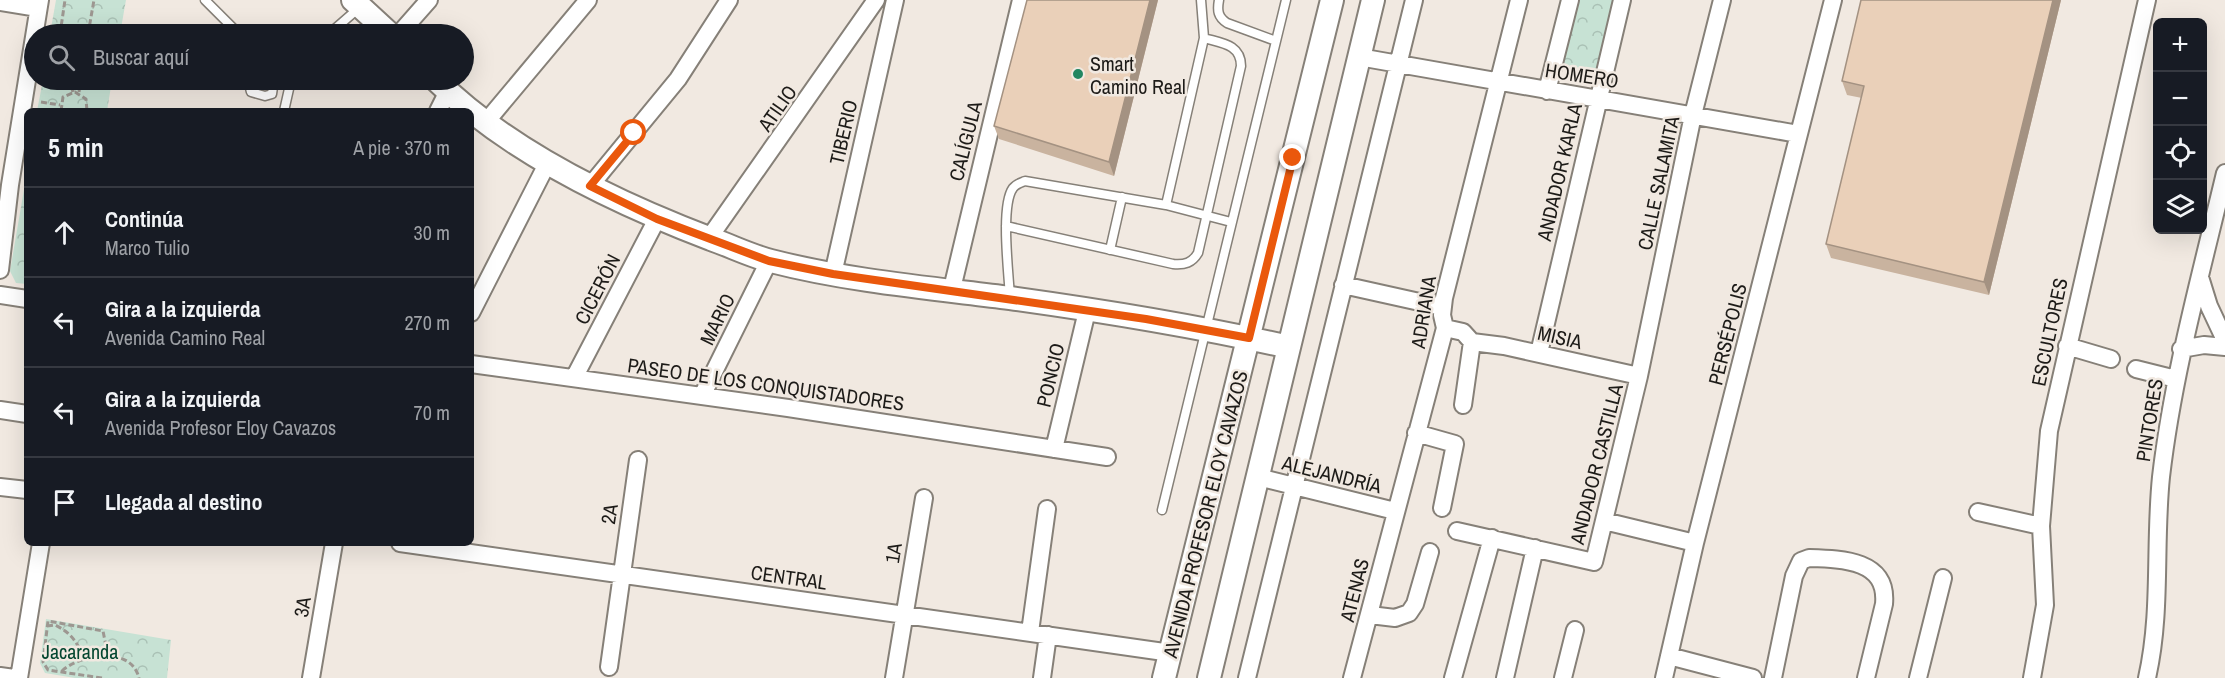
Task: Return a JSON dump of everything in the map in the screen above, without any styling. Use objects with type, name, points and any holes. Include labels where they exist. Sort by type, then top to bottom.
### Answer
[{"type":"main road","name":"AVENIDA PROFESOR ELOY CAVAZOS","points":[[1164,678],[1332,0]]},
{"type":"main road","points":[[1209,678],[1372,0]]},
{"type":"main road","points":[[357,4],[379,24]]},
{"type":"main road","points":[[441,94],[464,108]]},
{"type":"main road","points":[[474,115],[590,186],[657,219],[769,261],[951,293],[1010,298],[1205,329],[1289,348]]},
{"type":"street","points":[[408,24],[429,0]]},
{"type":"street","points":[[486,122],[588,0]]},
{"type":"street","points":[[590,186],[678,79],[729,0]]},
{"type":"street","name":"ATILIO","points":[[709,238],[876,0]]},
{"type":"street","name":"TIBERIO","points":[[833,274],[895,0]]},
{"type":"street","name":"CALÍGULA","points":[[951,293],[1021,0]]},
{"type":"street","points":[[1247,678],[1414,0]]},
{"type":"street","name":"ADRIANA","points":[[1395,511],[1445,328],[1442,307],[1519,0]]},
{"type":"street","points":[[1547,91],[1570,0]]},
{"type":"street","name":"ANDADOR KARLA","points":[[1539,353],[1622,0]]},
{"type":"street","name":"CALLE SALAMITA","points":[[1639,376],[1693,115],[1722,0]]},
{"type":"street","name":"PERSÉPOLIS","points":[[1664,678],[1695,543],[1833,0]]},
{"type":"street","name":"ESCULTORES","points":[[2032,678],[2046,605],[2041,526],[2049,431],[2147,0]]},
{"type":"street","points":[[0,2],[39,4],[36,24]]},
{"type":"street","name":"HOMERO","points":[[1359,57],[1398,66],[1798,134]]},
{"type":"street","points":[[0,270],[10,185],[25,90]]},
{"type":"street","points":[[474,307],[548,162]]},
{"type":"street","name":"PINTORES","points":[[2147,678],[2156,627],[2161,480],[2176,380],[2181,349],[2225,173]]},
{"type":"street","name":"CICERÓN","points":[[574,378],[657,219]]},
{"type":"street","name":"MARIO","points":[[702,396],[769,261]]},
{"type":"street","points":[[2200,276],[2208,306],[2225,340]]},
{"type":"street","points":[[1343,285],[1442,307]]},
{"type":"street","points":[[0,295],[24,299]]},
{"type":"street","name":"PONCIO","points":[[1054,449],[1087,311]]},
{"type":"street","points":[[1445,328],[1463,332],[1472,342],[1463,405]]},
{"type":"street","name":"MISIA","points":[[1472,342],[1539,353],[1639,376]]},
{"type":"street","points":[[2181,349],[2204,345],[2225,347]]},
{"type":"street","points":[[2067,346],[2111,359]]},
{"type":"street","name":"PASEO DE LOS CONQUISTADORES","points":[[474,363],[1107,457]]},
{"type":"street","points":[[2136,369],[2176,380]]},
{"type":"street","name":"ANDADOR CASTILLA","points":[[1535,548],[1594,562],[1639,376]]},
{"type":"street","points":[[0,410],[24,414]]},
{"type":"street","points":[[1416,433],[1455,444],[1442,508]]},
{"type":"street","name":"2A","points":[[609,667],[638,460]]},
{"type":"street","name":"ALEJANDRÍA","points":[[1258,477],[1294,488],[1395,511]]},
{"type":"street","points":[[0,487],[24,490]]},
{"type":"street","name":"1A","points":[[894,678],[924,498]]},
{"type":"street","points":[[1030,632],[1047,509]]},
{"type":"street","name":"ATENAS","points":[[1352,678],[1395,511]]},
{"type":"street","points":[[1978,512],[2041,526]]},
{"type":"street","points":[[1604,521],[1695,543]]},
{"type":"street","points":[[1457,531],[1535,548],[1505,678]]},
{"type":"street","points":[[1453,678],[1492,538]]},
{"type":"street","points":[[19,678],[40,546]]},
{"type":"street","name":"3A","points":[[311,678],[333,546]]},
{"type":"street","name":"CENTRAL","points":[[421,546],[1171,653]]},
{"type":"street","points":[[1370,615],[1395,618],[1409,613],[1415,604],[1430,552]]},
{"type":"street","points":[[1773,678],[1794,576],[1800,561],[1817,558],[1867,566],[1876,572],[1881,580],[1885,592],[1884,604],[1866,678]]},
{"type":"street","points":[[1918,678],[1943,578]]},
{"type":"street","points":[[1563,678],[1575,630]]},
{"type":"street","points":[[1042,678],[1048,635]]},
{"type":"street","points":[[1669,656],[1753,678]]},
{"type":"street","points":[[0,676],[14,678]]},
{"type":"lane","points":[[205,0],[229,24]]},
{"type":"lane","points":[[1166,206],[1204,38],[1201,0]]},
{"type":"lane","points":[[1219,0],[1217,8],[1220,18],[1227,23],[1276,41]]},
{"type":"lane","points":[[1162,510],[1286,0]]},
{"type":"lane","points":[[338,24],[357,4]]},
{"type":"lane","points":[[1006,226],[1173,264],[1189,263],[1198,253],[1242,66],[1237,50],[1204,38]]},
{"type":"lane","points":[[251,90],[265,96],[272,94],[273,90]]},
{"type":"lane","points":[[284,108],[287,90]]},
{"type":"lane","points":[[1010,298],[1006,226],[1012,190],[1025,181],[1122,197],[1231,222]]},
{"type":"lane","points":[[1110,249],[1122,197]]},
{"type":"path","points":[[61,24],[65,0]]},
{"type":"path","points":[[90,24],[94,0]]},
{"type":"path","points":[[61,108],[63,97],[73,92],[79,93],[86,99],[87,108]]},
{"type":"path","points":[[102,678],[48,670],[43,662],[48,621],[103,631],[108,656]]},
{"type":"path","points":[[48,626],[55,625],[72,637],[80,647],[83,659]]},
{"type":"path","points":[[61,672],[83,659],[108,656],[133,666],[139,678]]},
{"type":"green space","points":[[56,0],[126,0],[122,24],[52,24]]},
{"type":"green space","points":[[1572,0],[1617,0],[1602,73],[1558,63]]},
{"type":"green space","points":[[41,90],[110,90],[107,108],[38,108]]},
{"type":"green space","points":[[24,189],[24,284],[16,283],[10,271]]},
{"type":"green space","name":"Jacaranda","points":[[46,619],[171,640],[167,678],[75,678],[45,673],[40,663]]},
{"type":"building","name":"Smart Camino Real","points":[[1027,0],[1150,0],[1109,162],[994,126]]},
{"type":"building","points":[[1861,0],[2053,0],[1984,282],[1826,244],[1864,86],[1842,81]]},
{"type":"place","name":"Smart Camino Real","points":[[1078,74]]},
{"type":"route","points":[[634,133],[590,186],[657,219],[769,261],[951,293],[1010,298],[1249,338],[1293,158]]}]
